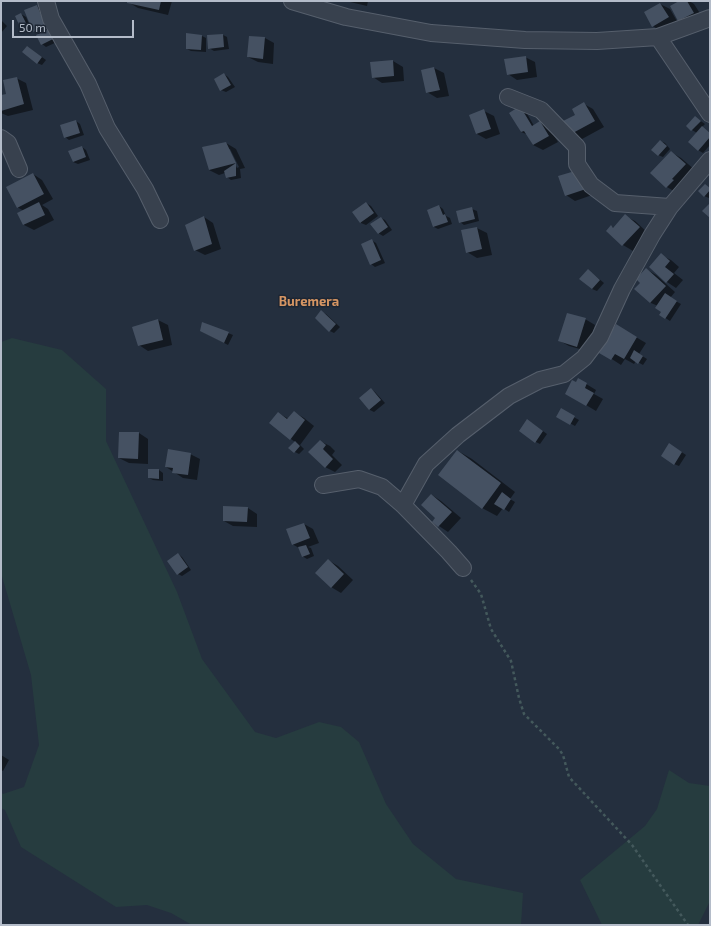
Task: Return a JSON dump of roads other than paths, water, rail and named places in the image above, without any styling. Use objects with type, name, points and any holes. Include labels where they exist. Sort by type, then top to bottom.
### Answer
[{"type":"street","points":[[46,1],[52,19],[88,84],[107,128],[145,189],[160,220]]},
{"type":"street","points":[[292,1],[346,17],[431,33],[525,40],[597,40],[658,36],[710,18]]},
{"type":"street","points":[[658,36],[710,114]]},
{"type":"street","points":[[508,97],[541,110],[577,147],[577,164],[591,185],[615,203],[670,208]]},
{"type":"street","points":[[1,138],[8,143],[19,169]]},
{"type":"street","points":[[402,505],[426,464],[458,435],[509,396],[540,380],[564,374],[584,358],[600,337],[622,289],[652,235],[670,208],[710,160]]},
{"type":"street","points":[[323,485],[359,479],[382,487],[402,505],[463,568]]},
{"type":"district","name":"Buremera","points":[[309,302]]}]
